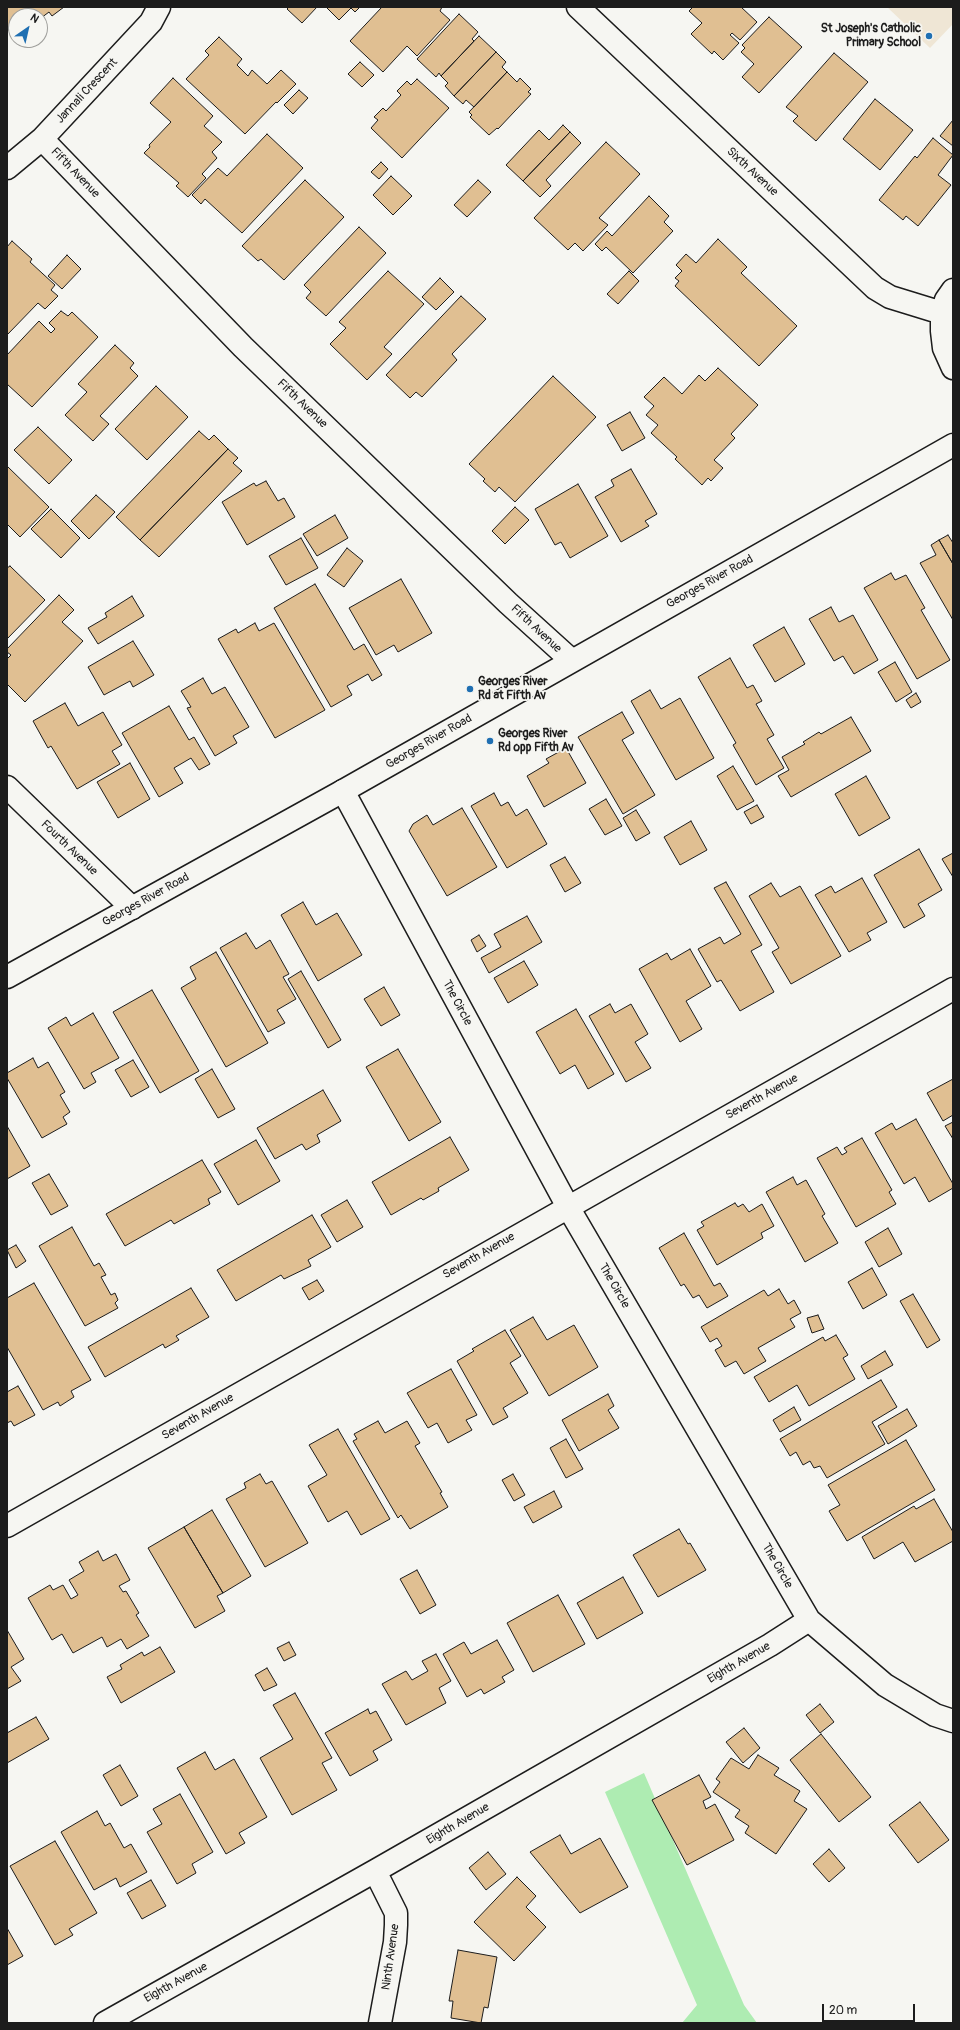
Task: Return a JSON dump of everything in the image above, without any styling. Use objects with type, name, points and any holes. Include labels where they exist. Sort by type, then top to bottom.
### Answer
[{"type":"street","name":"Jannali Crescent","points":[[7,168],[42,139],[151,22],[159,7]]},
{"type":"street","name":"Sixth Avenue","points":[[578,7],[875,288],[890,297],[942,313]]},
{"type":"street","name":"Fifth Avenue","points":[[42,139],[242,347],[513,608],[571,660]]},
{"type":"street","points":[[953,290],[946,300],[942,313],[944,348],[953,368]]},
{"type":"street","name":"Georges River Road","points":[[7,977],[343,791],[571,660],[953,445]]},
{"type":"street","name":"Fourth Avenue","points":[[7,787],[132,908]]},
{"type":"street","name":"The Circle","points":[[343,791],[568,1207],[809,1620],[885,1685],[935,1715],[953,1721]]},
{"type":"street","name":"Seventh Avenue","points":[[7,1526],[953,989]]},
{"type":"street","name":"Eighth Avenue","points":[[104,2023],[375,1871],[763,1649],[809,1620]]},
{"type":"street","name":"Ninth Avenue","points":[[375,1871],[396,1913],[395,1942],[380,2023]]},
{"type":"shaded area","name":"St Joseph's Catholic Primary School","points":[[887,7],[953,7],[953,24],[930,48]]},
{"type":"green space","points":[[644,1773],[744,2005],[757,2023],[682,2023],[697,2005],[605,1792]]},
{"type":"building","points":[[7,7],[64,7],[52,16],[49,12],[48,13],[48,8],[8,8],[8,29]]},
{"type":"building","points":[[289,7],[317,7],[302,23],[287,9]]},
{"type":"building","points":[[326,7],[360,7],[355,12],[351,8],[339,20]]},
{"type":"building","points":[[382,7],[442,7],[440,11],[450,20],[417,56],[407,46],[383,72],[350,41]]},
{"type":"building","points":[[693,7],[741,7],[757,22],[740,40],[732,33],[730,35],[739,43],[723,60],[714,51],[712,54],[691,34],[702,23],[689,11]]},
{"type":"building","points":[[459,14],[478,32],[472,39],[474,41],[441,76],[439,73],[436,77],[417,59]]},
{"type":"building","points":[[769,17],[802,47],[759,93],[742,77],[754,64],[741,52],[745,48],[742,45]]},
{"type":"building","points":[[479,36],[496,52],[454,96],[445,86],[448,83],[441,76]]},
{"type":"building","points":[[219,37],[242,59],[237,65],[248,76],[252,70],[267,84],[281,70],[296,84],[245,134],[186,79],[209,55],[205,51]]},
{"type":"building","points":[[496,52],[506,62],[502,67],[507,72],[474,107],[466,100],[463,104],[454,96]]},
{"type":"building","points":[[834,53],[868,82],[816,141],[793,121],[798,116],[786,107]]},
{"type":"building","points":[[360,62],[374,75],[362,87],[348,74]]},
{"type":"building","points":[[507,72],[517,82],[520,78],[531,89],[528,92],[531,94],[498,129],[497,128],[489,135],[470,117],[472,115],[469,112]]},
{"type":"building","points":[[173,78],[213,116],[204,126],[222,142],[212,152],[217,158],[202,174],[206,178],[188,197],[176,186],[179,183],[144,153],[150,147],[149,145],[171,122],[150,103]]},
{"type":"building","points":[[417,79],[449,108],[402,158],[371,128],[378,120],[374,117],[383,108],[386,111],[401,95],[397,91],[407,81],[411,85]]},
{"type":"building","points":[[299,90],[308,98],[293,114],[284,105]]},
{"type":"building","points":[[875,99],[913,130],[880,170],[843,139]]},
{"type":"building","points":[[953,120],[953,146],[940,136]]},
{"type":"building","points":[[563,125],[570,132],[523,181],[506,165],[539,130],[549,140]]},
{"type":"building","points":[[570,132],[581,143],[546,180],[551,186],[540,197],[523,181]]},
{"type":"building","points":[[267,134],[303,168],[242,233],[205,199],[201,204],[192,195],[218,168],[227,176]]},
{"type":"building","points":[[933,138],[953,155],[938,175],[951,185],[918,226],[906,216],[903,220],[879,200],[915,156],[917,158]]},
{"type":"building","points":[[606,142],[640,174],[599,218],[608,225],[583,251],[575,243],[568,250],[534,218]]},
{"type":"building","points":[[381,162],[388,169],[379,179],[371,172]]},
{"type":"building","points":[[391,176],[412,196],[393,215],[373,195]]},
{"type":"building","points":[[305,180],[344,217],[284,280],[261,259],[258,261],[242,246]]},
{"type":"building","points":[[478,180],[491,192],[467,217],[454,205]]},
{"type":"building","points":[[649,196],[669,216],[664,222],[673,231],[633,273],[606,247],[602,251],[595,244],[607,231],[612,236]]},
{"type":"building","points":[[359,227],[386,253],[326,316],[306,298],[311,292],[304,285]]},
{"type":"building","points":[[718,239],[747,267],[741,273],[797,326],[759,366],[675,286],[679,281],[675,278],[682,271],[676,265],[686,254],[696,263]]},
{"type":"building","points":[[12,241],[32,259],[30,262],[55,285],[51,290],[58,296],[45,309],[38,303],[7,335],[7,247]]},
{"type":"building","points":[[67,255],[81,269],[62,289],[48,276]]},
{"type":"building","points":[[388,271],[424,304],[384,347],[392,354],[367,380],[330,344],[346,328],[339,322]]},
{"type":"building","points":[[629,271],[639,281],[618,304],[607,294]]},
{"type":"building","points":[[440,278],[454,292],[436,310],[422,297]]},
{"type":"building","points":[[461,296],[486,319],[452,354],[457,360],[422,397],[416,392],[410,398],[386,375]]},
{"type":"building","points":[[61,311],[68,316],[72,312],[98,337],[32,407],[7,384],[7,355],[39,321],[51,333],[55,329],[49,323]]},
{"type":"building","points":[[115,345],[134,363],[130,368],[138,376],[100,416],[109,424],[93,441],[65,415],[87,392],[78,384]]},
{"type":"building","points":[[718,368],[758,405],[731,434],[735,438],[714,460],[723,468],[711,481],[708,478],[702,485],[675,459],[677,457],[651,433],[658,425],[646,415],[654,406],[644,397],[664,377],[682,394],[699,375],[705,381]]},
{"type":"building","points":[[553,376],[596,417],[515,502],[499,487],[495,492],[483,481],[485,479],[469,464]]},
{"type":"building","points":[[156,386],[188,417],[147,460],[115,429]]},
{"type":"building","points":[[630,412],[645,438],[622,451],[607,425]]},
{"type":"building","points":[[38,427],[72,460],[49,484],[14,450]]},
{"type":"building","points":[[199,431],[209,440],[214,435],[228,449],[140,540],[116,517]]},
{"type":"building","points":[[228,449],[238,458],[233,463],[242,471],[159,557],[140,540]]},
{"type":"building","points":[[7,466],[49,507],[20,537],[7,524]]},
{"type":"building","points":[[631,469],[657,514],[645,521],[649,526],[621,542],[595,497],[614,486],[611,480]]},
{"type":"building","points":[[266,481],[278,501],[284,498],[295,517],[247,545],[222,502],[254,483],[256,486]]},
{"type":"building","points":[[578,484],[608,536],[570,558],[561,542],[555,545],[535,509]]},
{"type":"building","points":[[96,495],[115,512],[89,539],[71,521]]},
{"type":"building","points":[[515,507],[529,520],[505,544],[492,531]]},
{"type":"building","points":[[51,509],[80,538],[61,558],[31,529]]},
{"type":"building","points":[[335,515],[348,538],[317,556],[303,534]]},
{"type":"building","points":[[948,535],[953,543],[953,564],[939,540]]},
{"type":"building","points":[[301,538],[318,568],[286,585],[269,556]]},
{"type":"building","points":[[939,540],[953,564],[953,620],[920,563],[936,555],[931,545]]},
{"type":"building","points":[[347,548],[363,561],[344,587],[327,575]]},
{"type":"building","points":[[10,566],[45,600],[7,639],[7,568]]},
{"type":"building","points":[[891,573],[895,580],[906,575],[925,608],[921,610],[950,660],[917,679],[864,588]]},
{"type":"building","points":[[401,579],[432,633],[398,652],[394,645],[376,655],[349,608]]},
{"type":"building","points":[[315,584],[354,650],[364,644],[382,675],[372,681],[368,674],[347,686],[352,695],[331,707],[274,608]]},
{"type":"building","points":[[59,595],[74,610],[62,622],[83,641],[25,702],[7,684],[7,659],[11,655],[7,652],[7,649]]},
{"type":"building","points":[[132,596],[144,616],[98,644],[88,628],[107,617],[105,613]]},
{"type":"building","points":[[831,607],[839,622],[853,615],[878,660],[854,674],[843,656],[834,661],[809,619]]},
{"type":"building","points":[[255,623],[259,631],[274,623],[325,710],[275,738],[218,639],[236,629],[238,633]]},
{"type":"building","points":[[784,627],[805,664],[775,682],[753,645]]},
{"type":"building","points":[[133,641],[154,675],[133,687],[130,681],[104,695],[88,667]]},
{"type":"building","points":[[730,658],[747,688],[753,685],[762,701],[756,704],[774,735],[767,739],[784,768],[756,785],[733,745],[736,743],[698,677]]},
{"type":"building","points":[[895,662],[912,692],[896,702],[878,672]]},
{"type":"building","points":[[203,678],[212,694],[225,687],[249,727],[233,736],[237,743],[215,756],[187,708],[191,707],[181,691]]},
{"type":"building","points":[[650,690],[661,709],[680,698],[714,758],[676,780],[631,701]]},
{"type":"building","points":[[916,693],[921,702],[911,708],[906,700]]},
{"type":"building","points":[[65,703],[78,726],[103,712],[122,745],[112,751],[120,764],[77,789],[51,746],[48,748],[33,721]]},
{"type":"building","points":[[169,706],[189,740],[194,737],[210,764],[199,770],[191,758],[174,768],[183,783],[159,797],[122,733]]},
{"type":"building","points":[[622,712],[634,733],[622,740],[655,795],[623,814],[578,737]]},
{"type":"building","points":[[851,717],[871,751],[791,797],[778,776],[789,770],[782,757],[805,744],[803,742],[819,732],[821,734]]},
{"type":"building","points":[[566,748],[586,783],[544,807],[527,776],[549,763],[546,759]]},
{"type":"building","points":[[130,763],[150,799],[118,818],[97,782]]},
{"type":"building","points":[[733,766],[754,801],[737,810],[717,776]]},
{"type":"building","points":[[866,776],[890,818],[859,836],[835,794]]},
{"type":"building","points":[[494,793],[501,806],[508,802],[516,816],[527,809],[547,844],[507,868],[471,806]]},
{"type":"building","points":[[606,799],[622,826],[605,835],[589,809]]},
{"type":"building","points":[[757,805],[764,817],[751,824],[744,812]]},
{"type":"building","points":[[462,808],[497,867],[447,896],[409,831],[413,824],[427,815],[433,825]]},
{"type":"building","points":[[636,810],[650,833],[636,841],[623,818]]},
{"type":"building","points":[[691,821],[707,850],[680,865],[664,837]]},
{"type":"building","points":[[919,849],[942,890],[918,904],[925,916],[904,928],[874,875]]},
{"type":"building","points":[[953,853],[953,877],[942,859]]},
{"type":"building","points":[[565,857],[581,883],[565,892],[550,865]]},
{"type":"building","points":[[862,878],[887,922],[867,933],[871,940],[849,952],[815,895],[831,886],[835,893]]},
{"type":"building","points":[[726,882],[762,945],[751,951],[774,992],[740,1011],[721,980],[717,982],[698,949],[720,937],[724,944],[741,934],[714,888]]},
{"type":"building","points":[[771,883],[780,897],[800,886],[841,956],[791,984],[772,952],[779,948],[749,896]]},
{"type":"building","points":[[303,902],[316,925],[337,913],[362,955],[318,981],[281,915]]},
{"type":"building","points":[[527,916],[542,942],[489,973],[481,958],[501,947],[494,934]]},
{"type":"building","points":[[246,933],[256,949],[270,940],[289,974],[283,977],[296,999],[277,1010],[285,1023],[268,1032],[220,948]]},
{"type":"building","points":[[479,935],[486,946],[477,952],[471,940]]},
{"type":"building","points":[[690,949],[711,986],[686,1001],[702,1029],[680,1042],[639,969],[667,953],[671,960]]},
{"type":"building","points":[[216,952],[268,1043],[226,1067],[181,988],[196,979],[190,967]]},
{"type":"building","points":[[524,961],[538,985],[508,1003],[494,978]]},
{"type":"building","points":[[301,971],[341,1040],[328,1048],[288,979]]},
{"type":"building","points":[[384,987],[400,1015],[381,1026],[364,999]]},
{"type":"building","points":[[152,990],[199,1071],[160,1093],[113,1012]]},
{"type":"building","points":[[610,1004],[615,1013],[631,1004],[648,1034],[635,1042],[651,1068],[626,1082],[589,1016]]},
{"type":"building","points":[[576,1009],[614,1074],[588,1089],[575,1065],[560,1074],[536,1032]]},
{"type":"building","points":[[93,1013],[119,1058],[91,1073],[96,1082],[84,1089],[48,1028],[66,1017],[71,1026]]},
{"type":"building","points":[[398,1049],[441,1122],[409,1141],[366,1067]]},
{"type":"building","points":[[33,1058],[38,1068],[48,1062],[65,1092],[60,1095],[70,1112],[63,1117],[67,1124],[42,1138],[7,1078],[7,1073]]},
{"type":"building","points":[[133,1060],[149,1087],[131,1097],[115,1070]]},
{"type":"building","points":[[212,1069],[235,1109],[218,1118],[195,1079]]},
{"type":"building","points":[[953,1079],[953,1115],[943,1121],[927,1093]]},
{"type":"building","points":[[323,1090],[341,1121],[317,1135],[320,1142],[306,1150],[302,1144],[275,1159],[257,1128]]},
{"type":"building","points":[[916,1119],[953,1184],[953,1188],[929,1202],[915,1177],[904,1184],[875,1133],[892,1123],[896,1130]]},
{"type":"building","points":[[953,1122],[953,1139],[945,1126]]},
{"type":"building","points":[[7,1126],[30,1166],[7,1179]]},
{"type":"building","points":[[450,1137],[469,1170],[438,1188],[439,1191],[423,1200],[421,1198],[391,1215],[372,1182]]},
{"type":"building","points":[[862,1138],[892,1190],[889,1192],[896,1204],[856,1227],[817,1158],[837,1147],[842,1155],[847,1152],[844,1148]]},
{"type":"building","points":[[256,1140],[280,1181],[238,1205],[214,1164]]},
{"type":"building","points":[[202,1160],[221,1192],[208,1199],[210,1204],[174,1224],[171,1220],[125,1246],[106,1214]]},
{"type":"building","points":[[49,1174],[68,1206],[51,1215],[32,1183]]},
{"type":"building","points":[[793,1177],[797,1185],[806,1180],[825,1214],[822,1216],[838,1243],[805,1262],[766,1192]]},
{"type":"building","points":[[347,1200],[363,1227],[337,1242],[321,1215]]},
{"type":"building","points":[[735,1203],[738,1207],[743,1204],[749,1212],[762,1204],[774,1226],[761,1233],[763,1238],[717,1265],[697,1230],[704,1226],[701,1222]]},
{"type":"building","points":[[312,1215],[331,1247],[308,1260],[311,1266],[284,1279],[281,1275],[236,1301],[217,1270]]},
{"type":"building","points":[[72,1227],[94,1266],[99,1263],[106,1275],[101,1277],[111,1295],[115,1293],[118,1300],[115,1303],[118,1308],[85,1326],[39,1246]]},
{"type":"building","points":[[888,1228],[902,1254],[879,1267],[865,1242]]},
{"type":"building","points":[[684,1233],[714,1286],[720,1283],[728,1296],[707,1308],[699,1295],[693,1298],[684,1284],[681,1286],[659,1248]]},
{"type":"building","points":[[16,1245],[26,1261],[16,1268],[7,1250]]},
{"type":"building","points":[[872,1268],[887,1295],[863,1309],[848,1282]]},
{"type":"building","points":[[317,1280],[324,1291],[309,1300],[302,1288]]},
{"type":"building","points":[[34,1283],[91,1380],[71,1391],[74,1397],[60,1406],[58,1402],[43,1410],[7,1347],[7,1298]]},
{"type":"building","points":[[191,1288],[209,1317],[176,1336],[179,1340],[165,1348],[163,1344],[105,1377],[88,1347]]},
{"type":"building","points":[[779,1289],[788,1304],[794,1300],[801,1313],[790,1319],[795,1327],[758,1348],[766,1361],[744,1374],[736,1361],[725,1367],[715,1350],[722,1346],[717,1338],[710,1342],[701,1327],[764,1290],[768,1296]]},
{"type":"building","points":[[913,1294],[940,1340],[927,1348],[900,1301]]},
{"type":"building","points":[[818,1315],[824,1329],[812,1333],[807,1318]]},
{"type":"building","points":[[533,1317],[547,1340],[574,1325],[598,1367],[549,1396],[510,1330]]},
{"type":"building","points":[[505,1330],[521,1356],[510,1363],[528,1393],[503,1408],[508,1417],[493,1425],[457,1361],[474,1351],[472,1349]]},
{"type":"building","points":[[836,1335],[848,1355],[843,1358],[855,1379],[809,1406],[797,1385],[769,1402],[754,1377],[823,1337],[825,1341]]},
{"type":"building","points":[[885,1351],[893,1365],[868,1379],[861,1366]]},
{"type":"building","points":[[451,1369],[477,1415],[466,1420],[472,1430],[448,1443],[437,1423],[428,1428],[407,1393]]},
{"type":"building","points":[[881,1380],[897,1407],[872,1422],[885,1444],[827,1478],[820,1466],[814,1468],[810,1461],[803,1465],[796,1452],[790,1456],[780,1439]]},
{"type":"building","points":[[18,1386],[35,1415],[14,1426],[11,1421],[7,1423],[7,1392]]},
{"type":"building","points":[[608,1394],[614,1406],[608,1410],[619,1428],[579,1451],[562,1420]]},
{"type":"building","points":[[794,1407],[801,1420],[780,1432],[773,1420]]},
{"type":"building","points":[[907,1409],[917,1426],[888,1444],[878,1426]]},
{"type":"building","points":[[378,1421],[385,1433],[407,1421],[420,1443],[415,1446],[442,1492],[440,1493],[448,1507],[410,1529],[401,1515],[398,1518],[353,1441],[357,1439],[354,1434]]},
{"type":"building","points":[[338,1429],[390,1519],[361,1535],[347,1511],[328,1522],[308,1486],[327,1475],[309,1445]]},
{"type":"building","points":[[566,1439],[583,1469],[566,1478],[550,1448]]},
{"type":"building","points":[[906,1440],[935,1490],[847,1541],[829,1511],[840,1505],[828,1485]]},
{"type":"building","points":[[260,1474],[266,1484],[272,1481],[308,1543],[265,1567],[226,1499],[246,1488],[244,1483]]},
{"type":"building","points":[[513,1474],[525,1495],[514,1501],[502,1480]]},
{"type":"building","points":[[554,1491],[562,1507],[533,1523],[524,1507]]},
{"type":"building","points":[[934,1499],[953,1532],[953,1541],[915,1562],[903,1542],[874,1559],[862,1537],[914,1506],[916,1509]]},
{"type":"building","points":[[212,1510],[251,1576],[223,1593],[184,1527]]},
{"type":"building","points":[[184,1527],[223,1593],[217,1596],[225,1611],[195,1628],[148,1548]]},
{"type":"building","points":[[679,1529],[688,1544],[690,1543],[706,1570],[658,1597],[633,1555]]},
{"type":"building","points":[[98,1551],[103,1561],[116,1554],[130,1580],[119,1586],[123,1592],[126,1591],[139,1613],[136,1615],[149,1636],[127,1649],[121,1639],[107,1647],[102,1637],[73,1653],[62,1634],[52,1640],[28,1598],[50,1585],[53,1590],[63,1585],[71,1599],[78,1595],[69,1580],[84,1571],[79,1562]]},
{"type":"building","points":[[417,1570],[436,1605],[420,1614],[400,1579]]},
{"type":"building","points":[[623,1577],[643,1613],[597,1639],[577,1603]]},
{"type":"building","points":[[558,1595],[585,1644],[533,1672],[507,1623]]},
{"type":"building","points":[[7,1630],[24,1659],[11,1667],[21,1681],[7,1689]]},
{"type":"building","points":[[497,1640],[514,1670],[502,1677],[505,1682],[484,1694],[481,1689],[467,1697],[443,1654],[464,1642],[471,1654]]},
{"type":"building","points":[[289,1642],[296,1655],[284,1661],[277,1648]]},
{"type":"building","points":[[160,1647],[175,1672],[121,1703],[107,1677],[122,1669],[120,1665],[142,1652],[144,1656]]},
{"type":"building","points":[[436,1654],[451,1681],[439,1688],[446,1703],[406,1725],[382,1684],[406,1671],[412,1680],[428,1671],[422,1661]]},
{"type":"building","points":[[267,1668],[277,1685],[264,1691],[255,1675]]},
{"type":"building","points":[[295,1693],[332,1758],[322,1763],[337,1790],[292,1815],[260,1758],[293,1739],[273,1705]]},
{"type":"building","points":[[820,1704],[834,1722],[820,1733],[806,1715]]},
{"type":"building","points":[[368,1709],[370,1714],[376,1711],[392,1740],[373,1751],[378,1760],[350,1776],[325,1733]]},
{"type":"building","points":[[36,1717],[49,1739],[7,1763],[7,1733]]},
{"type":"building","points":[[744,1728],[760,1748],[743,1763],[726,1742]]},
{"type":"building","points":[[821,1734],[871,1797],[839,1822],[790,1760]]},
{"type":"building","points":[[205,1752],[215,1770],[234,1759],[267,1817],[239,1833],[245,1843],[226,1854],[177,1768]]},
{"type":"building","points":[[758,1755],[779,1768],[774,1775],[800,1791],[794,1801],[807,1809],[776,1854],[745,1833],[749,1826],[735,1817],[740,1810],[713,1792],[720,1782],[716,1779],[731,1758],[749,1769]]},
{"type":"building","points":[[120,1765],[138,1796],[121,1806],[103,1775]]},
{"type":"building","points":[[699,1775],[711,1797],[703,1801],[706,1809],[715,1804],[734,1840],[687,1865],[652,1800]]},
{"type":"building","points":[[180,1794],[213,1852],[192,1864],[196,1873],[177,1884],[147,1832],[162,1824],[153,1809]]},
{"type":"building","points":[[920,1802],[949,1840],[918,1863],[889,1825]]},
{"type":"building","points":[[97,1811],[105,1826],[110,1823],[124,1848],[131,1844],[147,1872],[120,1887],[116,1878],[94,1890],[61,1832]]},
{"type":"building","points":[[560,1835],[571,1854],[600,1838],[628,1887],[580,1913],[530,1852]]},
{"type":"building","points":[[55,1841],[97,1913],[69,1929],[73,1935],[55,1945],[10,1866]]},
{"type":"building","points":[[829,1849],[845,1868],[829,1882],[813,1864]]},
{"type":"building","points":[[488,1852],[506,1874],[486,1890],[469,1868]]},
{"type":"building","points":[[517,1877],[536,1896],[526,1907],[546,1927],[514,1961],[474,1922]]},
{"type":"building","points":[[151,1880],[166,1906],[142,1919],[127,1893]]},
{"type":"building","points":[[7,1928],[23,1956],[7,1965]]},
{"type":"building","points":[[458,1950],[497,1957],[488,2008],[484,2007],[481,2023],[451,2018],[453,2001],[449,2001]]},
{"type":"place","name":"St Joseph's Catholic Primary School","points":[[929,36]]},
{"type":"place","name":"Georges River Rd at Fifth Av","points":[[470,689]]},
{"type":"place","name":"Georges River Rd opp Fifth Av","points":[[490,741]]}]
